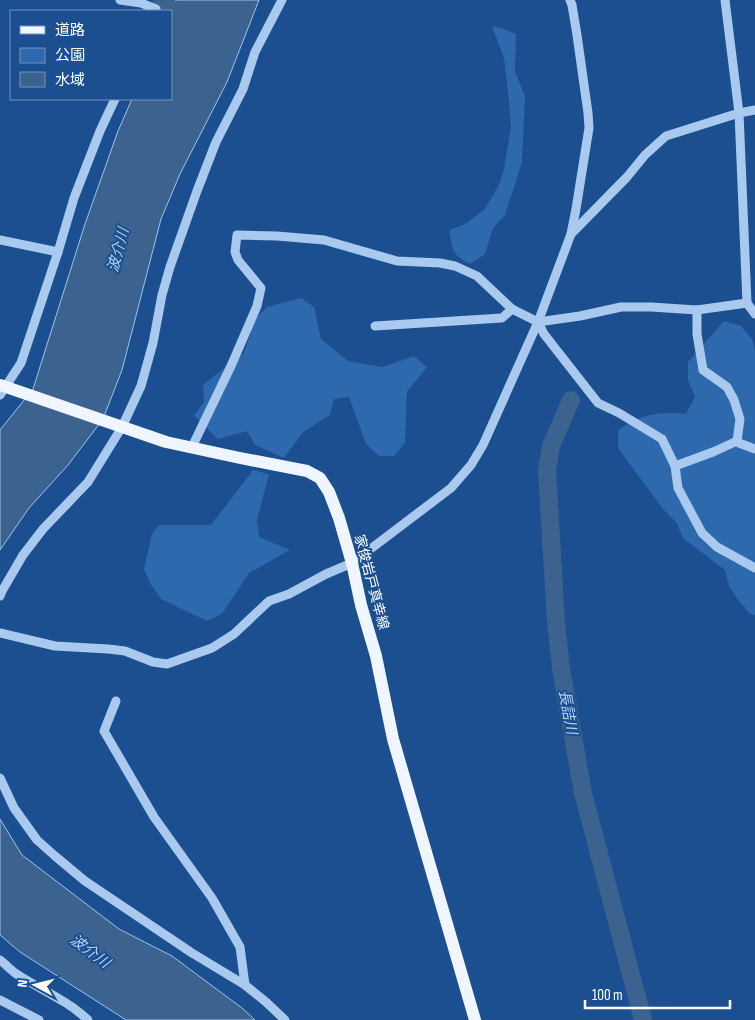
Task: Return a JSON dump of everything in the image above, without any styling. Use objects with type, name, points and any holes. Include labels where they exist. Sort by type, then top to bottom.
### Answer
[{"type":"main road","name":"家俊岩戸真幸線","points":[[4,389],[166,442],[307,471],[320,478],[329,492],[339,518],[352,563],[361,605],[376,656],[395,748],[475,1020]]},
{"type":"street","points":[[120,0],[157,7]]},
{"type":"street","points":[[0,596],[23,555],[43,529],[88,482],[141,386],[170,267],[197,191],[216,142],[243,89],[255,52],[282,0]]},
{"type":"street","points":[[0,633],[55,646],[125,651],[153,662],[167,664],[212,648],[234,634],[269,601],[289,594],[326,574],[352,563],[451,488],[471,465],[482,444],[538,322],[571,234],[589,128],[577,35],[570,0]]},
{"type":"street","points":[[725,0],[739,113],[747,303],[755,314]]},
{"type":"street","points":[[4,389],[22,363],[74,198],[100,131],[115,100]]},
{"type":"street","points":[[571,234],[627,177],[645,155],[666,136],[739,113],[755,110]]},
{"type":"street","points":[[192,447],[231,366],[257,306],[261,288],[238,260],[235,252],[237,235],[324,240],[397,261],[440,262],[456,266],[476,276],[512,309],[538,322],[580,316],[621,307],[697,310],[747,303]]},
{"type":"street","points":[[0,240],[58,252]]},
{"type":"street","points":[[376,326],[502,318],[512,309]]},
{"type":"street","points":[[697,310],[697,334],[703,370],[727,387],[734,400],[740,419],[737,441]]},
{"type":"street","points":[[538,322],[544,334],[598,403],[662,439],[675,466],[678,488],[702,534],[717,547],[755,568]]},
{"type":"street","points":[[675,466],[737,441]]},
{"type":"street","points":[[737,441],[755,449]]},
{"type":"street","points":[[116,701],[104,731],[154,817],[212,898],[240,947],[245,985]]},
{"type":"street","points":[[0,778],[14,808],[37,840],[70,869],[192,953],[245,985],[284,1020]]},
{"type":"street","points":[[0,960],[14,972],[56,996],[88,1020]]},
{"type":"street","points":[[0,1000],[39,1020]]},
{"type":"green space","points":[[492,26],[516,34],[515,72],[525,96],[522,162],[505,215],[493,228],[485,254],[470,264],[459,258],[454,251],[449,230],[465,224],[485,209],[499,185],[504,169],[511,126],[504,58]]},
{"type":"green space","points":[[301,298],[314,307],[321,339],[348,361],[382,367],[414,356],[427,367],[407,392],[405,443],[394,456],[379,456],[366,444],[349,397],[334,399],[330,415],[303,432],[284,458],[255,445],[247,431],[218,439],[194,416],[204,402],[203,385],[244,353],[255,319],[267,307]]},
{"type":"green space","points":[[724,321],[741,326],[752,339],[755,351],[755,615],[750,614],[729,586],[725,570],[683,538],[676,522],[663,509],[618,448],[618,430],[635,421],[650,415],[667,413],[686,414],[695,397],[688,380],[688,362]]},
{"type":"green space","points":[[253,470],[269,474],[257,520],[259,537],[290,550],[249,573],[222,614],[207,621],[161,599],[151,585],[144,569],[152,534],[159,525],[211,525]]},
{"type":"water","name":"波介川","points":[[176,0],[259,0],[227,82],[180,174],[161,219],[122,370],[103,419],[68,465],[29,508],[0,550],[0,430],[33,389],[85,224],[118,131],[132,100],[172,100],[172,10]]},
{"type":"water","name":"波介川","points":[[0,819],[22,855],[119,929],[172,956],[242,1008],[255,1020],[126,1020],[20,952],[0,935]]},
{"type":"waterway","points":[[162,3],[193,23]]},
{"type":"waterway","name":"長詰川","points":[[571,400],[551,446],[547,470],[556,622],[561,668],[583,793],[643,1020]]}]
